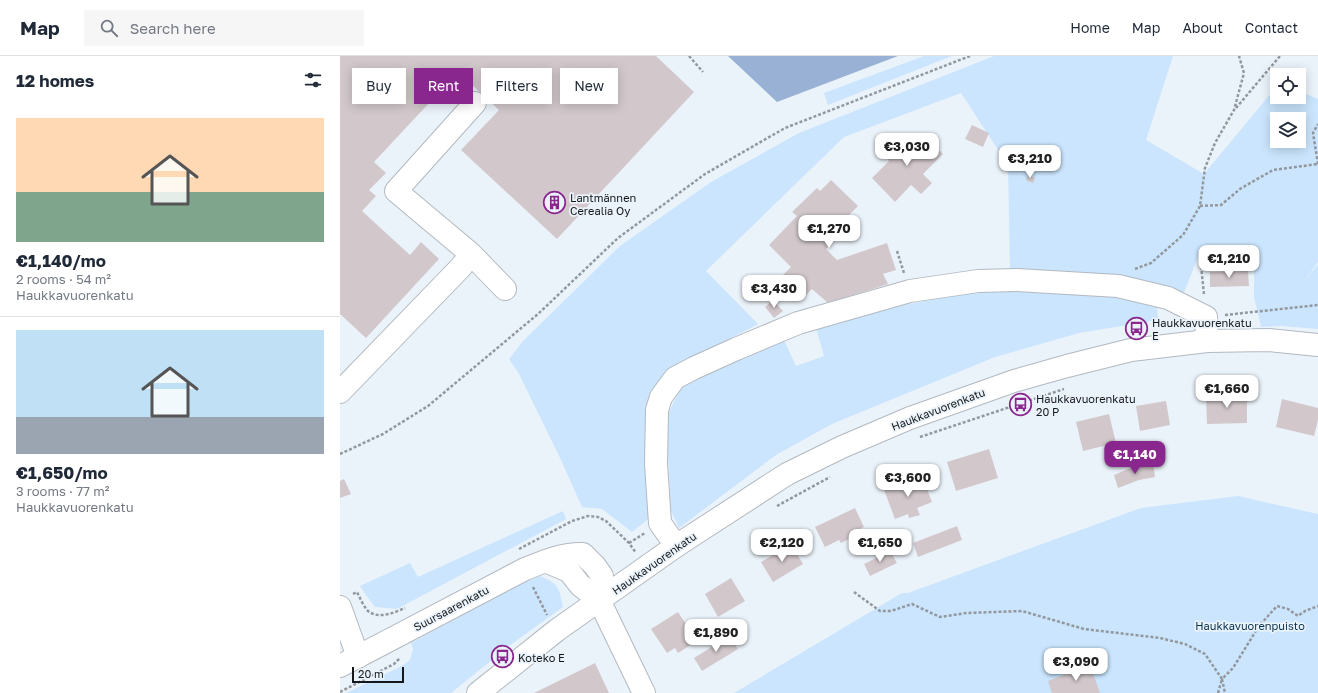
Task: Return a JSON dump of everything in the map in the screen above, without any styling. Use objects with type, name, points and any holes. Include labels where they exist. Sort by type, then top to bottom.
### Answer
[{"type":"main road","points":[[475,103],[396,191],[471,254],[505,289]]},
{"type":"main road","points":[[340,392],[461,267],[471,254]]},
{"type":"main road","points":[[676,546],[660,523],[656,464],[656,410],[661,397],[676,378],[694,368],[736,348],[798,323],[910,291],[978,281],[1017,280],[1118,286],[1168,298],[1206,317],[1207,341]]},
{"type":"main road","name":"Haukkavuorenkatu","points":[[478,693],[556,630],[676,546],[787,474],[842,447],[910,418],[1014,381],[1131,350],[1207,341],[1269,340],[1318,345]]},
{"type":"main road","name":"Suursaarenkatu","points":[[340,607],[349,662],[525,569],[545,561],[569,571],[580,585],[599,600]]},
{"type":"main road","points":[[599,600],[644,693]]},
{"type":"path","points":[[689,56],[703,72]]},
{"type":"path","points":[[340,454],[383,434],[428,406],[538,314],[618,238],[705,174],[785,128],[970,56]]},
{"type":"path","points":[[1234,110],[1244,73],[1239,56]]},
{"type":"path","points":[[1130,271],[1151,263],[1183,235],[1200,206],[1205,168],[1215,143],[1234,110],[1280,56]]},
{"type":"path","points":[[1200,206],[1221,205],[1240,189],[1273,170],[1318,164],[1313,133],[1318,124]]},
{"type":"path","points":[[1212,264],[1201,266],[1206,317],[1318,305]]},
{"type":"path","points":[[916,438],[1066,388]]},
{"type":"path","points":[[774,508],[832,476]]},
{"type":"path","points":[[525,569],[549,619],[556,630]]},
{"type":"path","points":[[854,592],[880,611],[891,611],[912,604],[940,617],[966,612],[1022,611],[1084,629],[1160,638],[1178,642],[1205,654],[1222,679],[1225,693]]},
{"type":"path","points":[[1218,693],[1222,679],[1233,668],[1258,626],[1277,606],[1298,616],[1305,611],[1318,606]]},
{"type":"green space","points":[[924,56],[952,56],[828,105],[824,93]]},
{"type":"green space","points":[[994,56],[1173,56],[1146,140],[1204,174],[1270,94],[1270,104],[1306,104],[1306,94],[1318,99],[1318,262],[1303,283],[1318,264],[1318,329],[1282,326],[1261,327],[1254,297],[1254,255],[1198,257],[1181,300],[1010,271],[1008,165],[961,93],[844,137],[706,271],[758,324],[682,364],[659,384],[652,516],[632,532],[602,509],[582,507],[519,374],[509,359],[523,341],[620,246],[711,182],[799,133]]},
{"type":"green space","points":[[984,290],[1042,290],[1117,296],[1157,307],[1158,320],[1079,333],[995,357],[832,424],[776,455],[679,528],[671,511],[666,418],[683,383],[783,338],[796,366],[824,356],[816,328],[904,305]]},
{"type":"green space","name":"Haukkavuorenpuisto","points":[[1238,496],[1318,514],[1318,693],[734,693],[902,593],[908,593],[1141,508]]},
{"type":"green space","points":[[563,511],[566,519],[397,609],[375,607],[360,586],[410,563],[418,577]]},
{"type":"green space","points":[[540,576],[555,584],[559,591],[563,607],[513,643],[451,693],[346,693],[400,667],[410,660],[413,649],[411,643],[513,588]]},
{"type":"shaded area","points":[[728,56],[898,56],[777,102]]},
{"type":"building","name":"Lantmännen Cerealia Oy","points":[[340,56],[656,56],[694,92],[557,239],[461,150],[499,110],[493,104],[552,104],[552,68],[481,68],[481,93],[473,86],[473,68],[414,68],[414,104],[428,104],[374,162],[386,173],[369,190],[376,196],[362,211],[410,255],[421,242],[439,259],[366,338],[340,314]]},
{"type":"building","points":[[972,125],[989,133],[983,147],[965,139]]},
{"type":"building","points":[[903,134],[917,148],[926,138],[943,154],[923,174],[932,183],[921,194],[911,185],[895,202],[872,178],[889,161],[883,154]]},
{"type":"building","points":[[1028,175],[1035,178],[1033,183],[1026,180]]},
{"type":"building","points":[[831,180],[858,206],[847,217],[852,223],[826,249],[837,260],[887,243],[896,270],[883,274],[888,284],[828,303],[812,289],[805,296],[783,275],[791,267],[769,245],[797,216],[792,212],[817,188],[820,191]]},
{"type":"building","points":[[1248,271],[1249,286],[1210,287],[1210,272]]},
{"type":"building","points":[[773,300],[783,311],[774,318],[765,307]]},
{"type":"building","points":[[1206,395],[1247,395],[1247,423],[1207,424]]},
{"type":"building","points":[[1282,399],[1318,408],[1318,420],[1314,436],[1276,427]]},
{"type":"building","points":[[1166,401],[1170,425],[1140,431],[1136,406]]},
{"type":"building","points":[[1109,414],[1116,443],[1083,451],[1076,422]]},
{"type":"building","points":[[989,449],[998,478],[956,491],[947,462]]},
{"type":"building","points":[[1153,463],[1155,477],[1139,480],[1118,488],[1114,475],[1135,466]]},
{"type":"building","points":[[922,476],[932,502],[917,508],[920,515],[909,518],[908,514],[895,519],[884,490]]},
{"type":"building","points":[[344,479],[351,494],[340,498],[340,481]]},
{"type":"building","points":[[855,508],[864,527],[853,532],[855,536],[841,543],[839,540],[825,547],[815,527]]},
{"type":"building","points":[[957,526],[962,540],[918,557],[913,543]]},
{"type":"building","points":[[791,544],[803,564],[773,582],[761,562]]},
{"type":"building","points":[[890,551],[897,563],[870,576],[864,564]]},
{"type":"building","points":[[731,578],[745,601],[718,617],[705,594]]},
{"type":"building","points":[[678,612],[697,641],[678,653],[675,648],[667,653],[651,629]]},
{"type":"building","points":[[729,636],[738,649],[702,671],[694,658]]},
{"type":"building","points":[[595,663],[609,693],[534,693]]},
{"type":"building","points":[[1090,665],[1100,693],[1052,693],[1048,681]]},
{"type":"place","name":"Lantmännen Cerealia Oy","points":[[554,203]]},
{"type":"place","name":"Haukkavuorenkatu E","points":[[1136,328]]},
{"type":"place","name":"Haukkavuorenkatu 20 P","points":[[1021,404]]},
{"type":"place","name":"Koteko E","points":[[503,657]]}]
